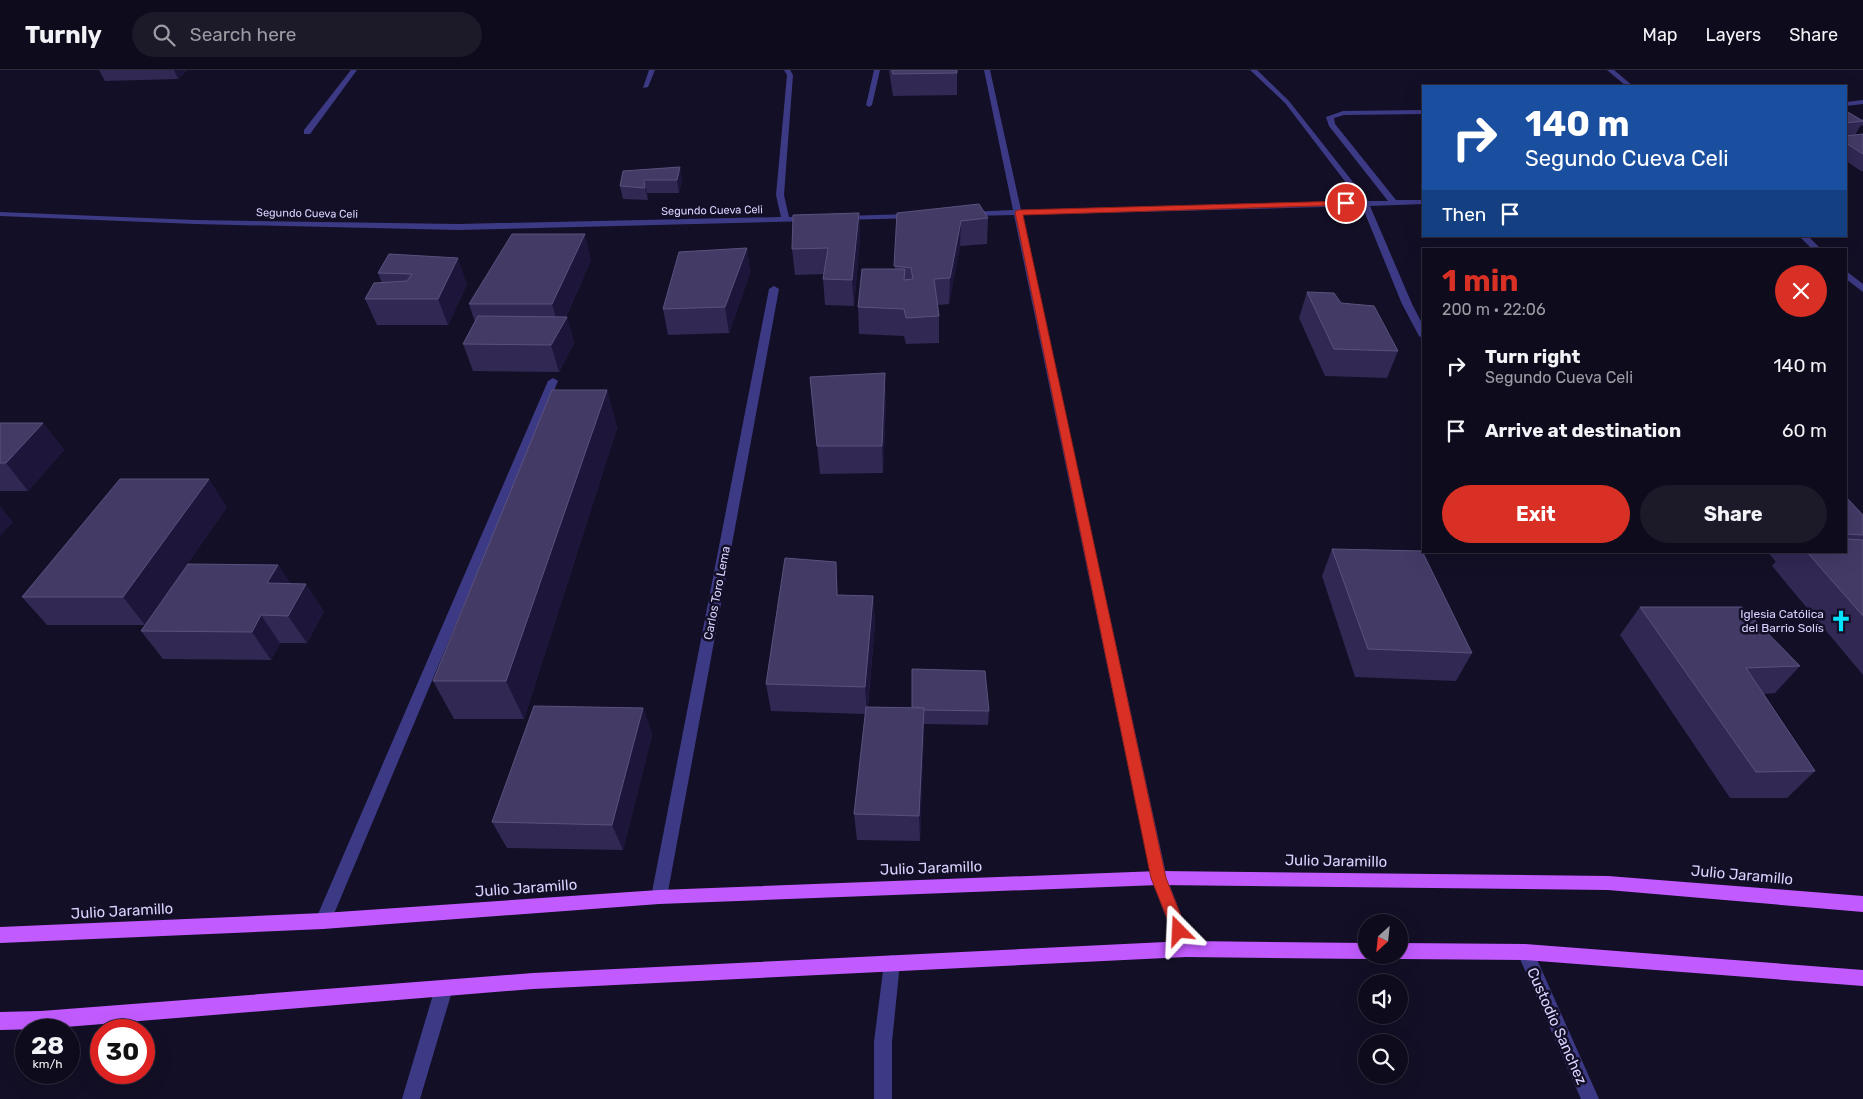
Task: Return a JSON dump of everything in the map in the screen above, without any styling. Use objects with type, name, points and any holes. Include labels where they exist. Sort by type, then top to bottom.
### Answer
[{"type":"main road","name":"Julio Jaramillo","points":[[0,935],[323,921],[659,897],[1159,878],[1608,883],[1863,904]]},
{"type":"main road","points":[[0,1021],[41,1020],[534,981],[1186,949],[1358,951]]},
{"type":"main road","points":[[1408,951],[1525,952],[1863,978]]},
{"type":"street","points":[[306,132],[354,70]]},
{"type":"street","points":[[644,87],[652,70]]},
{"type":"street","points":[[786,220],[780,195],[790,75],[787,70]]},
{"type":"street","points":[[868,105],[877,70]]},
{"type":"street","points":[[987,70],[1159,878],[1186,949]]},
{"type":"street","points":[[1253,70],[1287,102],[1365,203],[1407,304],[1422,332]]},
{"type":"street","points":[[1613,70],[1629,85]]},
{"type":"street","points":[[1847,104],[1863,102]]},
{"type":"street","points":[[1393,202],[1332,124],[1330,117],[1343,113],[1422,112]]},
{"type":"street","points":[[960,214],[1422,202]]},
{"type":"street","name":"Segundo Cueva Celi","points":[[0,214],[195,222],[458,227],[815,219]]},
{"type":"street","points":[[835,218],[922,216]]},
{"type":"street","points":[[1804,237],[1816,248]]},
{"type":"street","points":[[1847,275],[1863,289]]},
{"type":"street","name":"Carlos Toro Lema","points":[[659,897],[774,289]]},
{"type":"street","points":[[323,921],[553,381]]},
{"type":"street","name":"Custodio Sanchez","points":[[1525,952],[1590,1099]]},
{"type":"street","points":[[883,1099],[883,1042],[892,963]]},
{"type":"street","points":[[412,1099],[444,988]]},
{"type":"building","points":[[892,70],[957,70],[957,73],[893,74]]},
{"type":"building","points":[[1847,112],[1863,121],[1847,123]]},
{"type":"building","points":[[1863,134],[1863,154],[1847,144],[1847,136]]},
{"type":"building","points":[[680,167],[677,180],[644,180],[645,188],[620,186],[623,171]]},
{"type":"building","points":[[979,204],[988,218],[961,221],[950,278],[934,279],[939,316],[906,318],[904,309],[858,307],[862,269],[905,269],[904,280],[913,279],[911,268],[894,266],[897,213]]},
{"type":"building","points":[[859,213],[852,280],[823,279],[828,248],[792,249],[793,215]]},
{"type":"building","points":[[512,234],[585,234],[552,304],[469,304]]},
{"type":"building","points":[[747,248],[725,307],[663,309],[679,252]]},
{"type":"building","points":[[389,254],[458,258],[438,299],[365,299],[374,283],[407,281],[412,274],[378,273]]},
{"type":"building","points":[[1307,292],[1334,293],[1341,303],[1374,306],[1398,351],[1334,349]]},
{"type":"building","points":[[478,316],[567,317],[551,345],[463,344]]},
{"type":"building","points":[[885,373],[882,446],[817,446],[810,377]]},
{"type":"building","points":[[552,390],[607,390],[506,681],[433,681]]},
{"type":"building","points":[[0,423],[43,423],[6,463],[0,463]]},
{"type":"building","points":[[120,479],[209,479],[123,597],[22,597]]},
{"type":"building","points":[[1847,498],[1863,515],[1863,535],[1847,534]]},
{"type":"building","points":[[1847,539],[1863,540],[1863,616],[1808,553],[1847,553]]},
{"type":"building","points":[[1332,549],[1422,551],[1472,653],[1368,649]]},
{"type":"building","points":[[785,558],[836,562],[837,595],[873,596],[865,687],[766,684]]},
{"type":"building","points":[[188,564],[278,565],[267,583],[306,584],[288,616],[261,615],[252,632],[141,631]]},
{"type":"building","points":[[1640,607],[1742,607],[1800,666],[1746,668],[1815,771],[1756,772]]},
{"type":"building","points":[[912,669],[985,671],[989,711],[924,710],[924,708],[912,707]]},
{"type":"building","points":[[534,706],[643,708],[612,825],[492,822]]},
{"type":"building","points":[[866,707],[924,708],[919,816],[854,814]]},
{"type":"place","name":"Iglesia Católica del Barrio Solís","points":[[1841,621]]},
{"type":"route","points":[[1179,931],[1159,878],[1018,212],[1346,203]]}]
